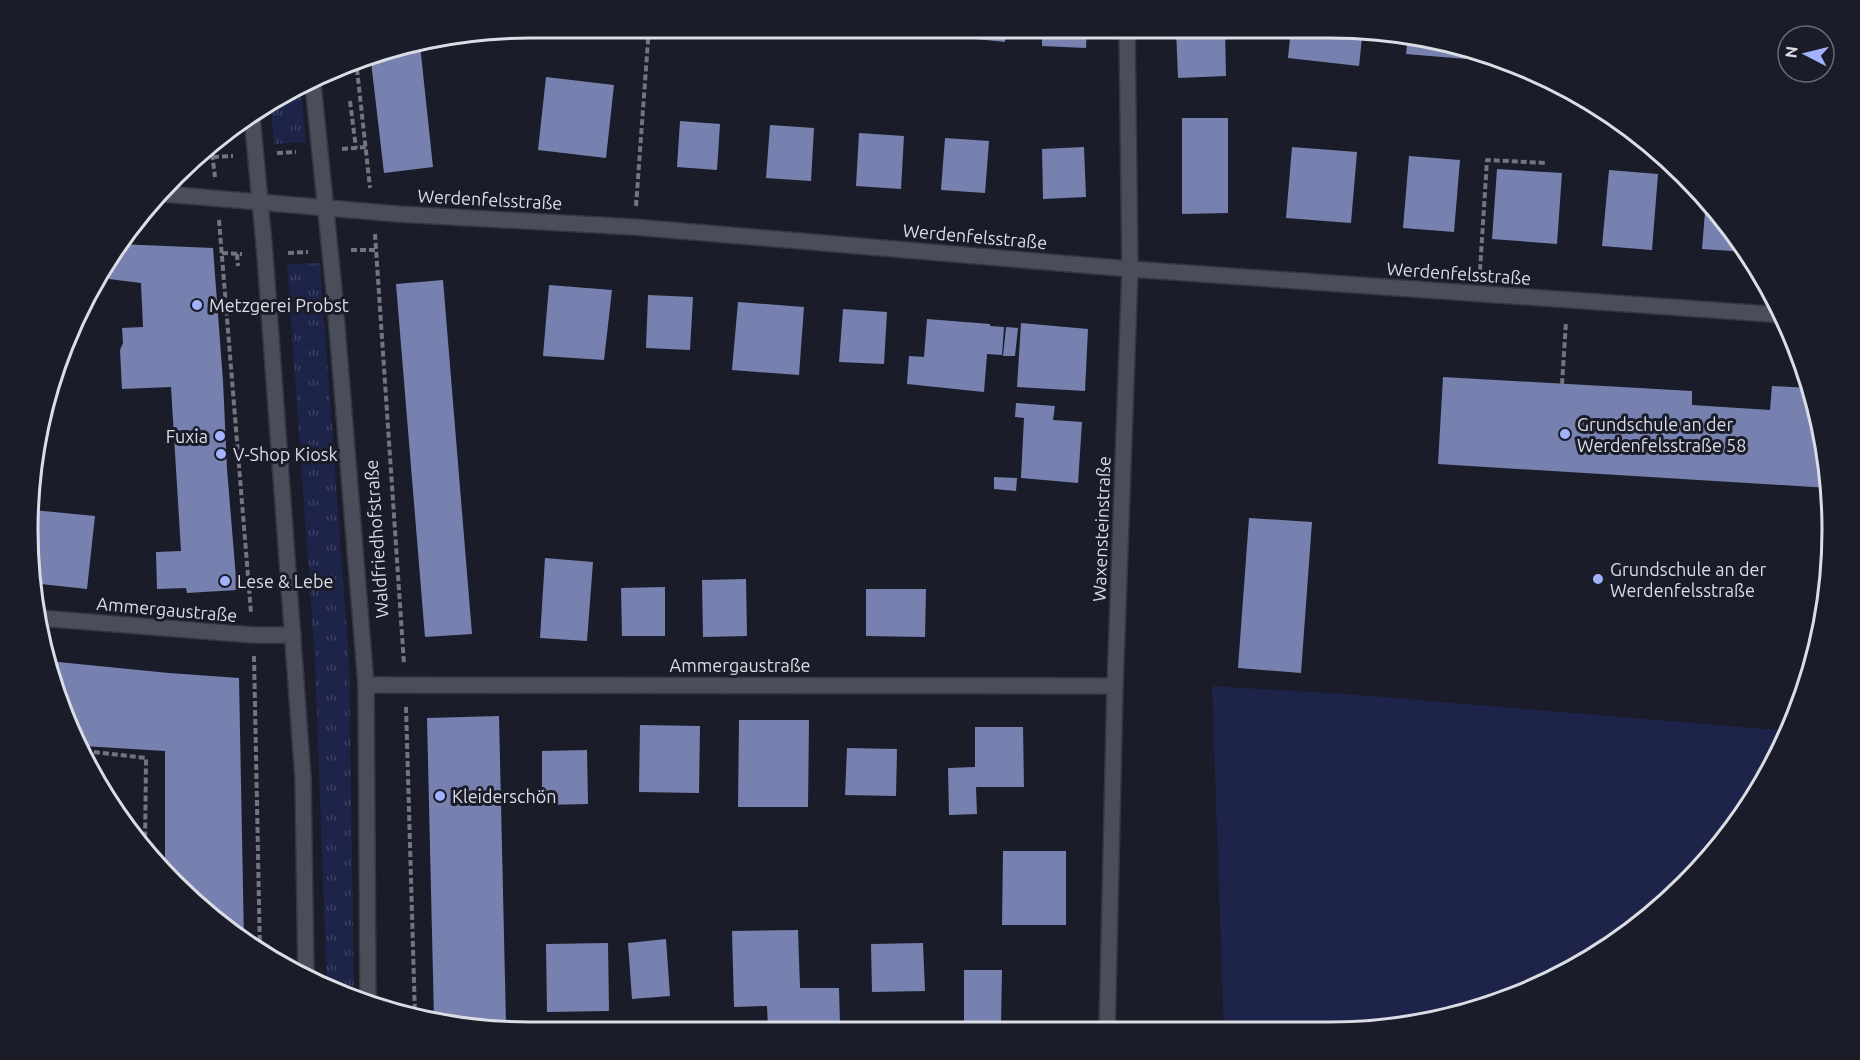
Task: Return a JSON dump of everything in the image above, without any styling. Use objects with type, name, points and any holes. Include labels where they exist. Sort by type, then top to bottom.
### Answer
[{"type":"street","name":"Waxensteinstraße","points":[[1107,1022],[1115,686],[1130,269],[1127,38]]},
{"type":"street","name":"Waldfriedhofstraße","points":[[313,87],[331,250],[366,685],[368,995]]},
{"type":"street","points":[[253,123],[265,255],[303,779],[306,969]]},
{"type":"street","name":"Werdenfelsstraße","points":[[170,194],[373,212],[634,227],[1130,269],[1773,314]]},
{"type":"street","name":"Ammergaustraße","points":[[46,619],[253,635],[293,635]]},
{"type":"street","name":"Ammergaustraße","points":[[366,685],[1115,686]]},
{"type":"path","points":[[634,227],[649,38]]},
{"type":"path","name":"Waldfriedhofstraße","points":[[357,69],[376,250],[405,684],[415,1009]]},
{"type":"path","points":[[350,101],[356,148]]},
{"type":"path","points":[[213,157],[366,147]]},
{"type":"path","points":[[212,154],[253,635],[260,941]]},
{"type":"path","points":[[1478,294],[1487,160],[1547,163]]},
{"type":"path","points":[[222,254],[265,255],[331,250],[376,250]]},
{"type":"path","points":[[237,254],[238,266]]},
{"type":"path","points":[[1562,384],[1568,300]]},
{"type":"path","points":[[90,752],[146,758],[145,837]]},
{"type":"green space","points":[[301,94],[306,142],[274,144],[271,111]]},
{"type":"green space","points":[[320,263],[349,662],[354,989],[327,978],[315,661],[287,264]]},
{"type":"green space","points":[[1212,686],[1360,695],[1780,730],[1757,776],[1739,804],[1721,830],[1678,878],[1630,921],[1576,957],[1548,972],[1457,1006],[1394,1018],[1330,1022],[1224,1022]]},
{"type":"building","points":[[966,38],[1005,38],[1005,42]]},
{"type":"building","points":[[1042,38],[1086,38],[1086,48],[1042,46]]},
{"type":"building","points":[[1176,38],[1225,38],[1226,76],[1178,78]]},
{"type":"building","points":[[1290,38],[1362,39],[1359,66],[1288,58]]},
{"type":"building","points":[[1407,44],[1466,57],[1466,59],[1406,54]]},
{"type":"building","points":[[421,50],[433,167],[384,173],[371,64]]},
{"type":"building","points":[[546,77],[614,85],[606,158],[538,150]]},
{"type":"building","points":[[1182,118],[1228,118],[1228,213],[1182,214]]},
{"type":"building","points":[[680,121],[720,124],[717,170],[677,167]]},
{"type":"building","points":[[770,125],[814,128],[811,181],[766,178]]},
{"type":"building","points":[[859,133],[904,136],[901,189],[856,186]]},
{"type":"building","points":[[945,138],[989,141],[985,193],[941,190]]},
{"type":"building","points":[[1084,147],[1086,197],[1043,199],[1042,149]]},
{"type":"building","points":[[1292,147],[1357,152],[1351,223],[1286,218]]},
{"type":"building","points":[[1409,156],[1460,160],[1454,232],[1403,228]]},
{"type":"building","points":[[1497,169],[1562,173],[1557,244],[1492,239]]},
{"type":"building","points":[[1609,170],[1658,174],[1652,250],[1602,246]]},
{"type":"building","points":[[1705,211],[1736,251],[1702,249]]},
{"type":"building","points":[[129,244],[213,248],[237,590],[187,593],[186,588],[157,589],[156,552],[181,551],[171,387],[122,389],[120,350],[123,343],[122,328],[143,327],[141,283],[109,279],[109,274]]},
{"type":"building","points":[[443,280],[472,634],[425,637],[396,284]]},
{"type":"building","points":[[549,285],[612,290],[604,360],[543,356]]},
{"type":"building","points":[[648,295],[693,297],[690,350],[646,348]]},
{"type":"building","points":[[738,302],[804,307],[799,375],[732,370]]},
{"type":"building","points":[[843,309],[887,312],[884,364],[839,362]]},
{"type":"building","points":[[927,319],[1004,327],[1002,355],[987,354],[984,392],[907,384],[909,356],[924,357]]},
{"type":"building","points":[[1021,323],[1088,329],[1085,391],[1017,387]]},
{"type":"building","points":[[1006,327],[1018,328],[1015,356],[1003,356]]},
{"type":"building","name":"Grundschule an der Werdenfelsstraße 58","points":[[1443,377],[1692,391],[1692,405],[1770,410],[1772,386],[1801,388],[1813,434],[1820,487],[1438,464]]},
{"type":"building","points":[[1016,403],[1055,406],[1053,420],[1082,422],[1078,483],[1021,478],[1024,418],[1015,417]]},
{"type":"building","points":[[994,477],[1017,478],[1016,491],[994,489]]},
{"type":"building","points":[[39,511],[95,516],[87,589],[41,584]]},
{"type":"building","points":[[1249,518],[1312,522],[1301,673],[1238,668]]},
{"type":"building","points":[[545,558],[593,562],[587,641],[540,638]]},
{"type":"building","points":[[746,579],[747,636],[703,637],[702,580]]},
{"type":"building","points":[[665,587],[665,636],[622,636],[621,588]]},
{"type":"building","points":[[866,589],[926,589],[925,637],[866,636]]},
{"type":"building","points":[[56,662],[239,678],[244,931],[205,900],[165,860],[165,751],[87,746]]},
{"type":"building","points":[[499,716],[506,1021],[434,1013],[427,718]]},
{"type":"building","points":[[739,720],[809,720],[808,807],[738,807]]},
{"type":"building","points":[[640,725],[700,726],[699,793],[639,792]]},
{"type":"building","points":[[975,727],[1023,727],[1024,787],[976,787],[977,814],[949,815],[948,768],[975,767]]},
{"type":"building","points":[[847,748],[897,749],[896,796],[845,795]]},
{"type":"building","points":[[587,750],[588,804],[542,805],[542,751]]},
{"type":"building","points":[[1003,851],[1066,851],[1066,925],[1002,925]]},
{"type":"building","points":[[798,930],[800,988],[839,988],[840,1022],[768,1022],[767,1006],[734,1007],[732,931]]},
{"type":"building","points":[[666,939],[670,996],[632,999],[628,943]]},
{"type":"building","points":[[608,943],[609,1011],[547,1012],[546,944]]},
{"type":"building","points":[[923,943],[925,991],[872,992],[871,944]]},
{"type":"building","points":[[964,970],[1002,970],[1001,1022],[964,1022]]},
{"type":"place","name":"Metzgerei Probst","points":[[197,305]]},
{"type":"place","name":"Grundschule an der Werdenfelsstraße 58","points":[[1565,434]]},
{"type":"place","name":"Fuxia","points":[[220,436]]},
{"type":"place","name":"V-Shop Kiosk","points":[[221,454]]},
{"type":"place","name":"Grundschule an der Werdenfelsstraße","points":[[1598,579]]},
{"type":"place","name":"Lese & Lebe","points":[[225,581]]},
{"type":"place","name":"Kleiderschön","points":[[440,796]]}]
